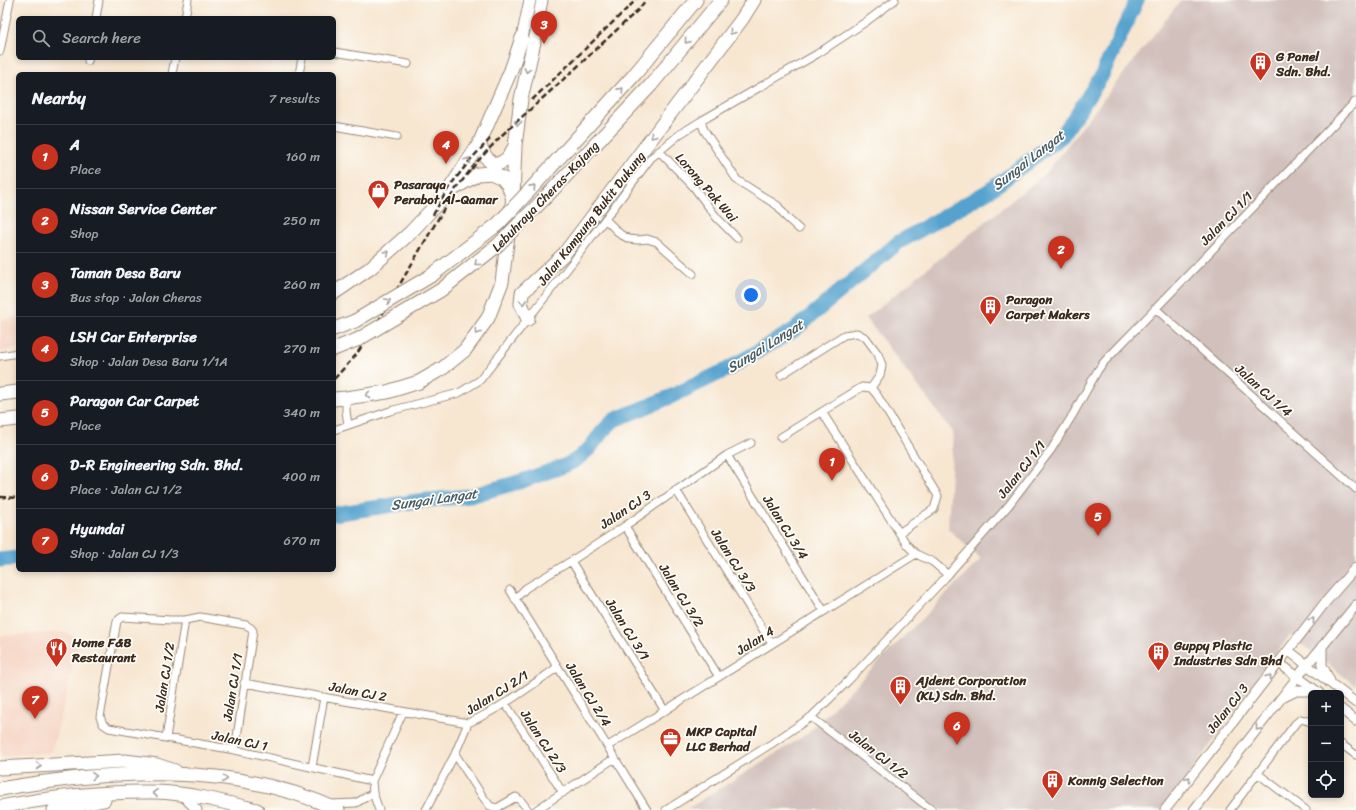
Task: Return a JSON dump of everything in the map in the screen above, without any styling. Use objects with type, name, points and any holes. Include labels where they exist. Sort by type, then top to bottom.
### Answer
[{"type":"highway","name":"Lebuhraya Cheras–Kajang","points":[[336,328],[355,321],[432,275],[498,224],[635,74],[696,0]]},
{"type":"highway","name":"Lebuhraya Cheras–Kajang","points":[[336,348],[359,339],[441,290],[498,245],[544,199],[651,85],[721,0]]},
{"type":"highway","points":[[528,319],[521,304],[522,293],[564,254],[742,19],[754,0]]},
{"type":"highway","points":[[336,293],[369,269],[393,249],[447,193],[479,144],[511,70],[528,40]]},
{"type":"highway","points":[[340,398],[387,392],[419,382],[443,368],[465,350],[488,318],[502,282],[513,197],[515,146],[528,40]]},
{"type":"highway","points":[[479,144],[483,154],[488,161],[494,165],[502,163],[509,156],[515,146]]},
{"type":"highway","points":[[447,193],[478,174],[491,173],[502,178],[508,185],[513,197]]},
{"type":"highway","points":[[0,394],[16,392]]},
{"type":"highway","points":[[0,421],[16,419]]},
{"type":"highway","points":[[0,768],[126,761],[157,765],[186,774]]},
{"type":"highway","points":[[0,788],[45,781],[87,777],[186,774],[246,782],[286,791],[332,807]]},
{"type":"highway","points":[[0,807],[38,799],[78,794],[155,792],[182,795],[257,810]]},
{"type":"highway","points":[[54,810],[128,793]]},
{"type":"main road","points":[[528,40],[530,0]]},
{"type":"main road","points":[[528,40],[542,0]]},
{"type":"street","points":[[0,51],[10,0]]},
{"type":"street","points":[[96,16],[99,0]]},
{"type":"street","points":[[185,16],[188,0]]},
{"type":"street","name":"Jalan Kampung Bukit Dukung","points":[[336,429],[390,411],[459,393],[480,380],[575,259],[651,158],[680,134],[818,54],[895,0]]},
{"type":"street","points":[[336,52],[408,64]]},
{"type":"street","points":[[172,72],[175,60]]},
{"type":"street","points":[[299,72],[302,60]]},
{"type":"street","name":"Jalan CJ 1/1","points":[[666,810],[811,717],[848,681],[948,575],[1009,505],[1051,450],[1104,362],[1356,101]]},
{"type":"street","points":[[701,121],[704,130],[737,180],[778,206],[786,217],[799,229]]},
{"type":"street","points":[[336,126],[397,137]]},
{"type":"street","name":"Lorong Pak Wai","points":[[659,151],[693,186],[717,218],[736,238]]},
{"type":"street","points":[[605,219],[620,234],[629,238],[638,240],[647,239],[657,242],[693,274]]},
{"type":"street","name":"Jalan CJ 1/4","points":[[1155,308],[1356,489]]},
{"type":"street","points":[[781,375],[844,335],[857,333],[866,338],[878,354],[882,365],[880,375],[871,388]]},
{"type":"street","points":[[0,356],[16,353]]},
{"type":"street","points":[[781,437],[862,387],[871,388],[878,395],[938,496],[934,509],[899,533]]},
{"type":"street","points":[[340,398],[346,411],[348,425]]},
{"type":"street","points":[[822,412],[907,545],[916,554],[933,562],[948,575]]},
{"type":"street","name":"Jalan CJ 3","points":[[516,599],[526,588],[625,526],[727,455],[751,443]]},
{"type":"street","name":"Jalan CJ 3/4","points":[[727,455],[824,611]]},
{"type":"street","name":"Jalan CJ 3/3","points":[[676,490],[772,644]]},
{"type":"street","name":"Jalan CJ 3/2","points":[[625,526],[719,676]]},
{"type":"street","name":"Jalan 4","points":[[608,746],[916,554]]},
{"type":"street","name":"Jalan CJ 3/1","points":[[571,561],[665,711]]},
{"type":"street","name":"Jalan CJ 3","points":[[1165,810],[1324,604],[1356,568]]},
{"type":"street","name":"Jalan CJ 2/4","points":[[510,590],[647,810]]},
{"type":"street","points":[[1194,810],[1306,665],[1356,605]]},
{"type":"street","name":"Jalan CJ 1","points":[[185,620],[122,616],[117,621],[100,718],[103,724],[109,728],[234,750],[372,781]]},
{"type":"street","name":"Jalan CJ 1/1","points":[[185,620],[200,617],[212,618],[246,625],[251,628],[252,631],[234,750]]},
{"type":"street","name":"Jalan CJ 1/2","points":[[166,738],[185,620]]},
{"type":"street","points":[[1322,646],[1322,665],[1332,685]]},
{"type":"street","points":[[1288,651],[1356,703]]},
{"type":"street","points":[[1279,663],[1315,690]]},
{"type":"street","name":"Jalan CJ 2/1","points":[[426,810],[455,754],[468,723],[480,718],[505,703],[558,667]]},
{"type":"street","name":"Jalan CJ 2","points":[[244,683],[468,723]]},
{"type":"street","points":[[1282,698],[1296,691],[1308,692]]},
{"type":"street","points":[[312,767],[324,697]]},
{"type":"street","name":"Jalan CJ 2/3","points":[[505,703],[563,793]]},
{"type":"street","points":[[1344,711],[1356,721]]},
{"type":"street","points":[[379,810],[373,793],[372,781],[403,712]]},
{"type":"street","name":"Jalan CJ 1/2","points":[[811,717],[932,810]]},
{"type":"street","points":[[1230,810],[1295,724],[1301,719],[1308,721]]},
{"type":"street","points":[[1344,746],[1356,755]]},
{"type":"street","points":[[455,754],[483,798],[490,806],[497,808],[516,797],[528,810]]},
{"type":"street","points":[[536,810],[615,758]]},
{"type":"street","points":[[1257,773],[1306,810]]},
{"type":"street","points":[[332,807],[356,803],[373,793]]},
{"type":"street","points":[[182,795],[197,810]]},
{"type":"shaded area","points":[[1181,0],[1356,0],[1356,686],[1290,635],[1163,810],[686,810],[807,734],[981,559],[948,529],[953,432],[866,318],[1046,173]]},
{"type":"shaded area","points":[[16,317],[16,348],[0,352],[0,320]]},
{"type":"shaded area","points":[[62,632],[80,638],[52,752],[0,757],[0,636]]},
{"type":"waterway","name":"Sungai Langat","points":[[336,514],[418,501],[470,496],[522,481],[564,466],[576,460],[589,449],[614,420],[670,397],[728,369],[794,330],[899,242],[990,190],[1062,136],[1101,77],[1137,0]]},
{"type":"waterway","name":"Sungai Langat","points":[[0,560],[16,558]]},
{"type":"railway","points":[[532,100],[636,0]]},
{"type":"railway","points":[[336,377],[356,355],[376,325],[455,190],[476,163],[502,135],[638,10],[646,0]]},
{"type":"railway","points":[[433,215],[449,187],[471,159],[492,137]]},
{"type":"railway","points":[[0,497],[16,498]]},
{"type":"place","name":"Taman Desa Baru","points":[[544,44]]},
{"type":"place","name":"G Panel Sdn. Bhd.","points":[[1260,82]]},
{"type":"place","name":"LSH Car Enterprise","points":[[446,164]]},
{"type":"place","name":"Pasaraya Perabot Al-Qamar","points":[[378,210]]},
{"type":"place","name":"Nissan Service Center","points":[[1061,269]]},
{"type":"place","name":"Paragon Carpet Makers","points":[[990,326]]},
{"type":"place","name":"A","points":[[832,481]]},
{"type":"place","name":"Paragon Car Carpet","points":[[1098,536]]},
{"type":"place","name":"Home F&B Restaurant","points":[[56,668]]},
{"type":"place","name":"Guppy Plastic Industries Sdn Bhd","points":[[1159,672]]},
{"type":"place","name":"Ajdent Corporation (KL) Sdn. Bhd.","points":[[900,706]]},
{"type":"place","name":"Hyundai","points":[[35,719]]},
{"type":"place","name":"D-R Engineering Sdn. Bhd.","points":[[957,745]]},
{"type":"place","name":"MKP Capital LLC Berhad","points":[[670,758]]},
{"type":"place","name":"Konnig Selection","points":[[1053,800]]}]
